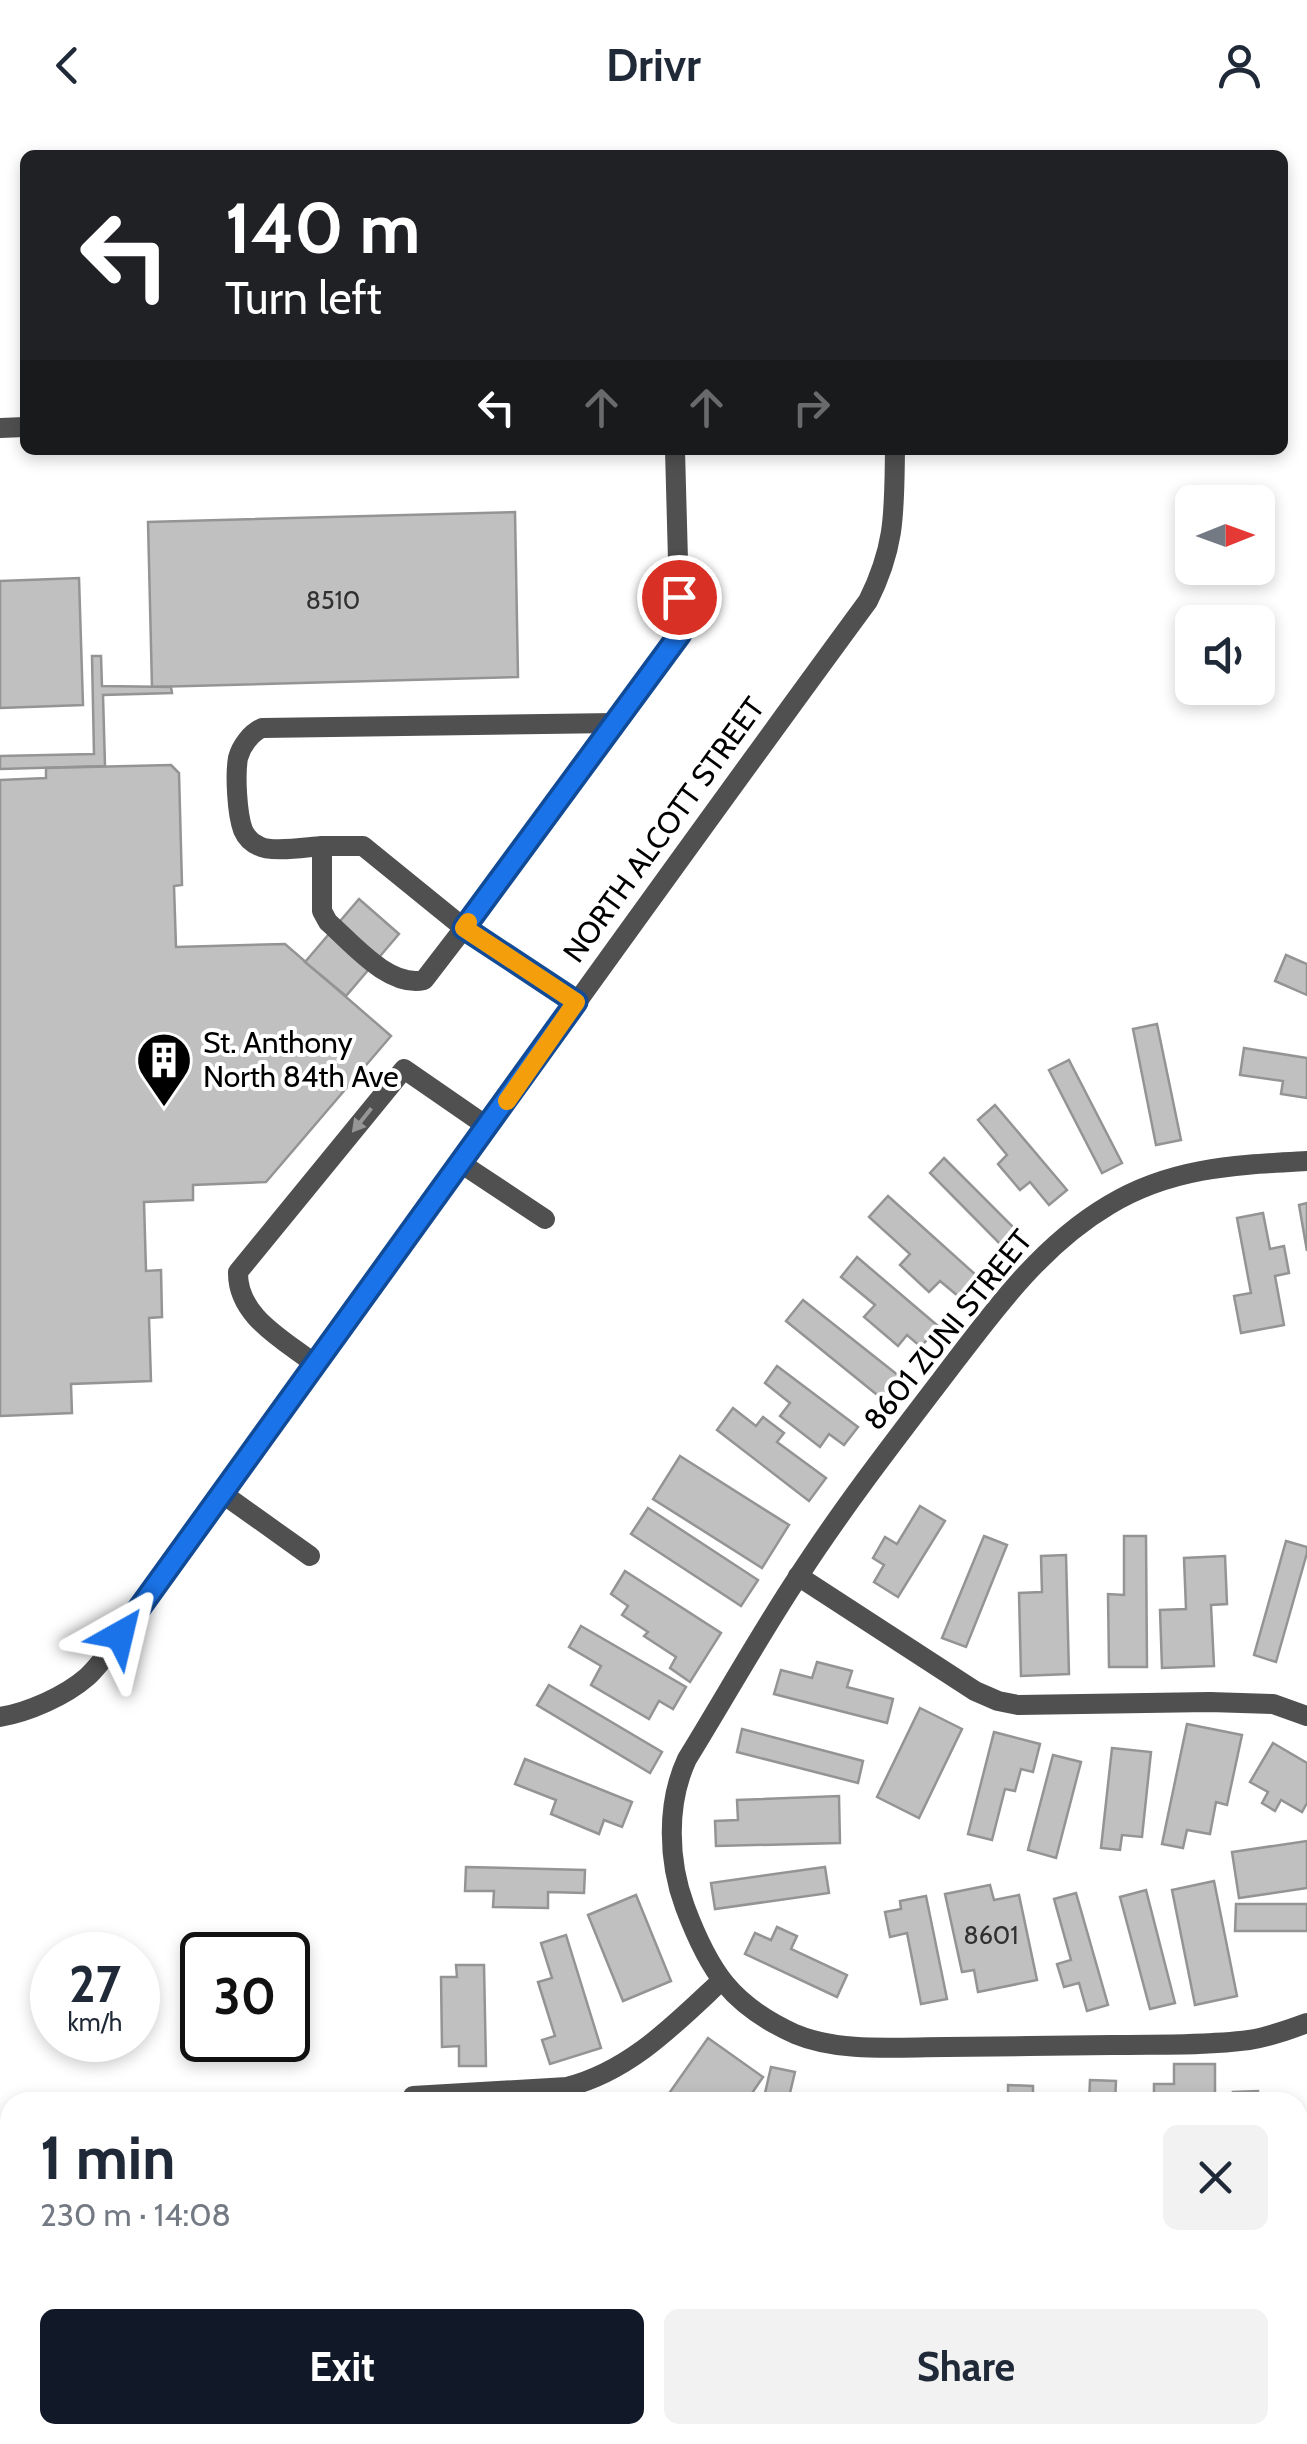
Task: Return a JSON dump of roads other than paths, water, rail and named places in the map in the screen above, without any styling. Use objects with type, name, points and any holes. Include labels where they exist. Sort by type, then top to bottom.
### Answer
[{"type":"street","points":[[322,846],[322,910],[328,922],[396,978],[424,980],[680,634],[675,455]]},
{"type":"street","name":"NORTH ALCOTT STREET","points":[[0,1718],[40,1706],[87,1676],[137,1614],[674,864],[868,601],[880,576],[894,525],[895,455]]},
{"type":"street","points":[[576,1002],[464,928],[363,846],[265,849],[254,844],[244,833],[240,815],[238,759],[256,730],[262,728],[615,723]]},
{"type":"street","points":[[316,1365],[250,1312],[238,1286],[238,1272],[404,1069],[488,1127]]},
{"type":"street","name":"8601 ZUNI STREET","points":[[1307,1161],[1226,1165],[1162,1179],[1110,1204],[1034,1264],[982,1326],[798,1576],[687,1760],[678,1779],[673,1816],[673,1852],[681,1896],[698,1943],[721,1981],[739,2000],[799,2035],[833,2044],[881,2047],[1228,2042],[1307,2023]]},
{"type":"street","points":[[462,1164],[546,1219]]},
{"type":"street","points":[[223,1494],[310,1556]]},
{"type":"street","points":[[798,1576],[975,1691],[998,1701],[1018,1705],[1273,1704],[1307,1716]]},
{"type":"street","points":[[482,2092],[568,2087],[591,2081],[632,2058],[721,1981]]},
{"type":"place","name":"St. Anthony North 84th Ave","points":[[164,1109]]}]
